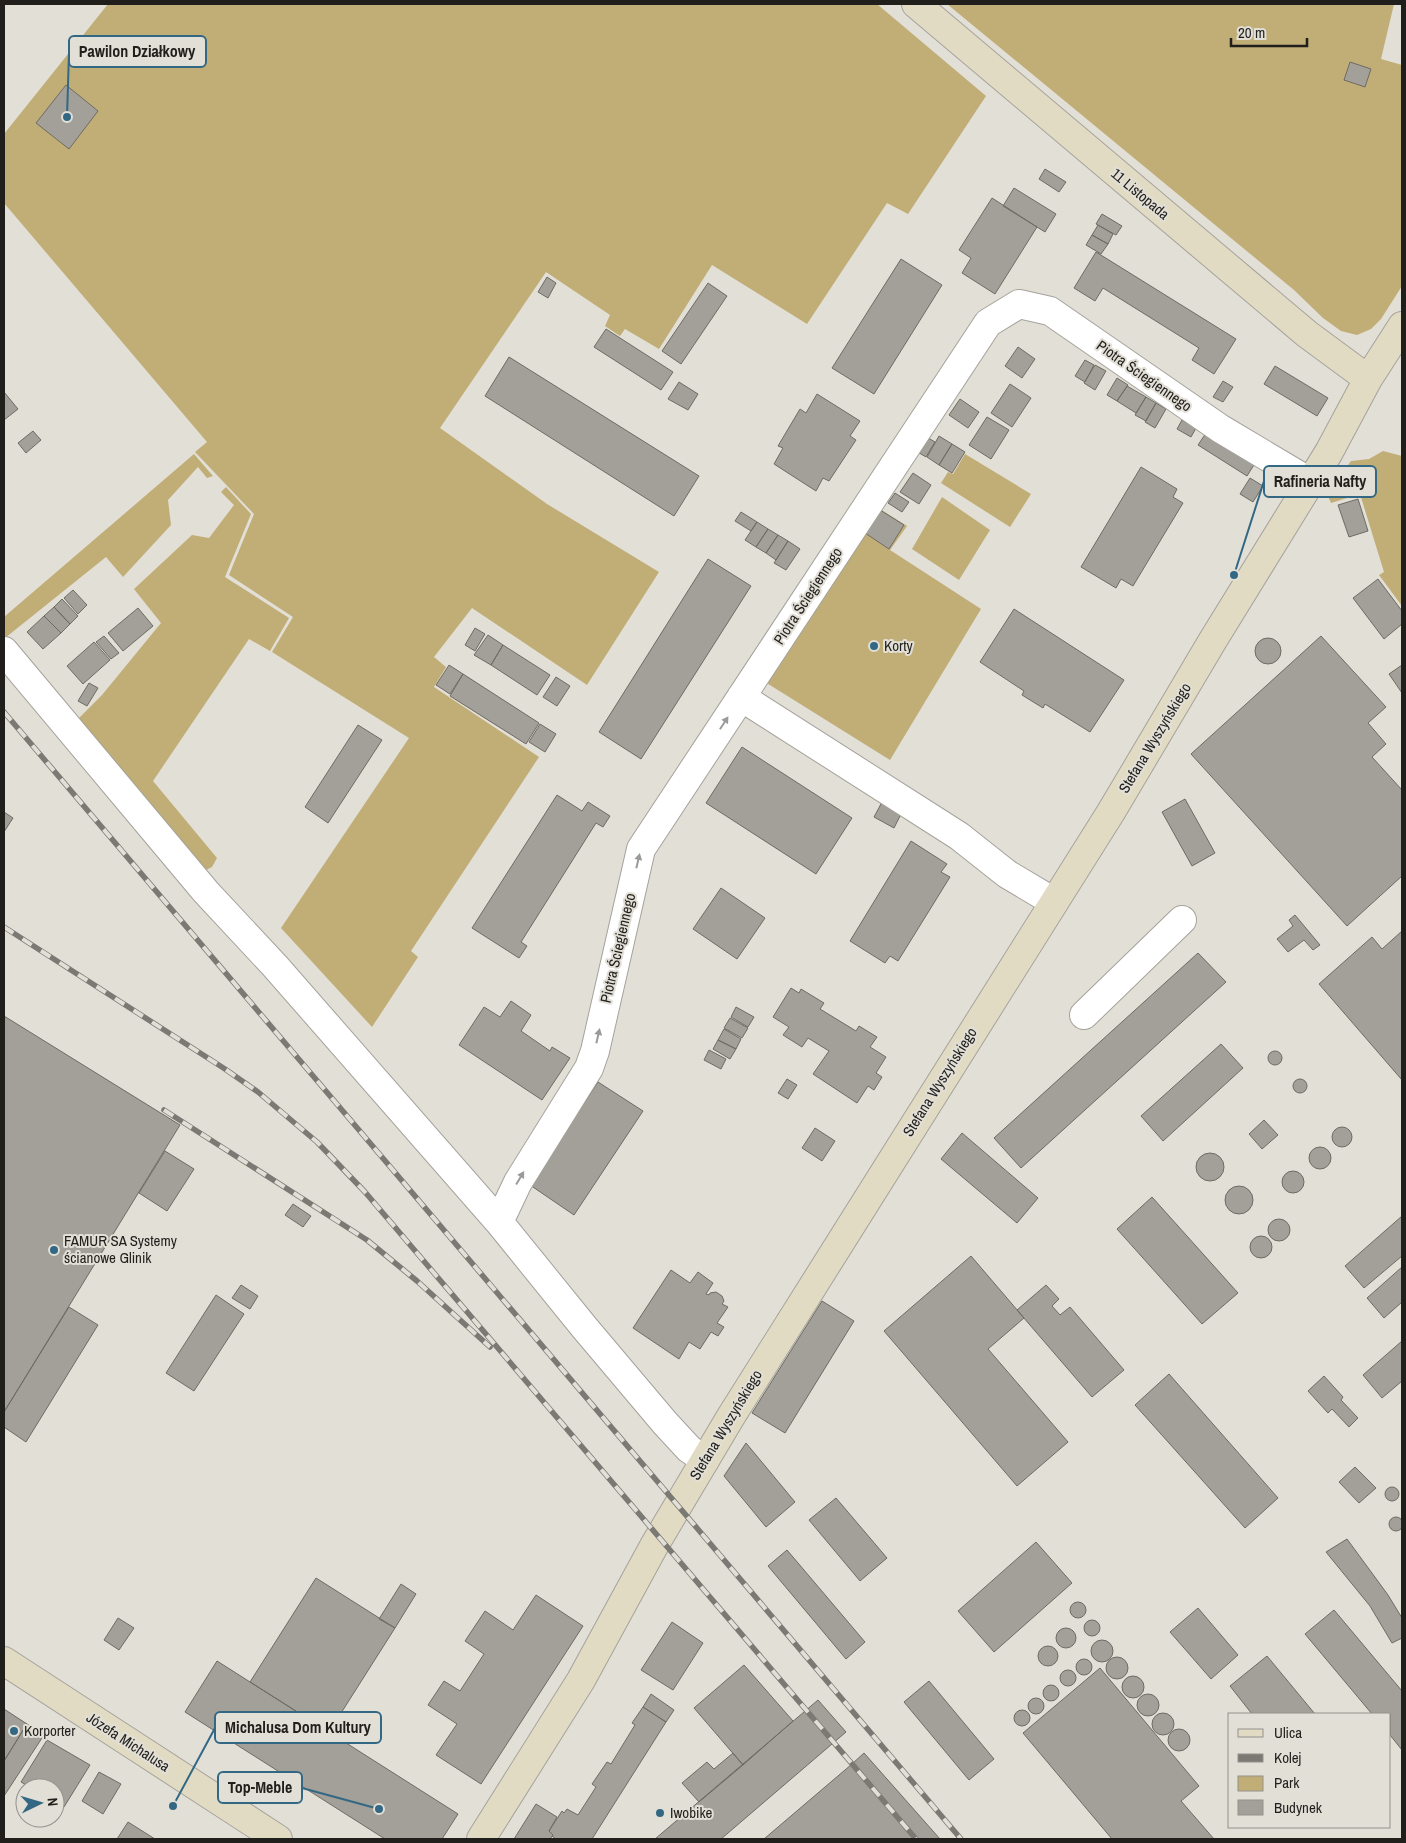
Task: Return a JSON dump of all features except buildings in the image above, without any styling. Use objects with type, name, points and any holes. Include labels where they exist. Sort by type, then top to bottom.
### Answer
[{"type":"street","name":"11 Listopada","points":[[916,4],[1307,334],[1368,379]]},
{"type":"street","name":"Piotra Ściegiennego","points":[[499,1222],[518,1182],[589,1068],[595,1051],[641,849],[988,323],[1020,304],[1050,311],[1221,429],[1310,482]]},
{"type":"street","name":"Stefana Wyszyńskiego","points":[[481,1839],[581,1680],[654,1546],[705,1460],[853,1220],[1111,812],[1346,422],[1368,379],[1402,326]]},
{"type":"street","points":[[4,650],[206,892],[275,966],[499,1222],[665,1423],[690,1449],[705,1460]]},
{"type":"street","points":[[741,697],[959,836],[1007,874],[1054,902]]},
{"type":"street","points":[[1084,1015],[1182,920]]},
{"type":"street","name":"Józefa Michalusa","points":[[4,1660],[143,1753],[193,1782],[278,1839]]},
{"type":"green space","points":[[108,4],[877,4],[986,96],[908,214],[887,203],[807,324],[712,265],[659,349],[625,329],[620,336],[605,326],[610,315],[546,272],[440,428],[547,504],[659,572],[587,685],[472,608],[434,657],[446,667],[434,687],[539,757],[411,951],[418,957],[372,1027],[281,928],[409,738],[272,652],[293,617],[229,575],[254,514],[195,452],[207,442],[4,203],[4,134]]},
{"type":"green space","points":[[947,4],[1394,4],[1381,59],[1402,65],[1402,286],[1381,319],[1371,329],[1357,335],[1341,331],[1323,318],[1294,290]]},
{"type":"green space","points":[[1383,451],[1402,456],[1402,606],[1379,575],[1384,572],[1360,494],[1331,503],[1327,494],[1351,461],[1369,459]]},
{"type":"green space","points":[[194,454],[213,476],[207,478],[198,467],[168,500],[171,525],[123,577],[106,557],[5,638],[4,617]]},
{"type":"green space","points":[[965,454],[1031,494],[1010,527],[941,483],[948,472],[953,474]]},
{"type":"green space","points":[[226,487],[251,514],[225,577],[289,618],[270,651],[249,639],[153,781],[217,858],[212,867],[204,871],[75,722],[102,695],[161,623],[134,589],[192,535],[209,538],[234,505],[221,492]]},
{"type":"green space","points":[[942,497],[990,530],[959,580],[912,549]]},
{"type":"green space","name":"Korty","points":[[880,509],[907,526],[890,550],[981,609],[890,760],[765,682]]},
{"type":"railway","points":[[4,712],[961,1839]]},
{"type":"railway","points":[[4,927],[225,1069],[258,1092],[317,1142],[365,1192],[916,1839]]},
{"type":"railway","points":[[164,1110],[367,1240],[417,1281],[490,1347]]},
{"type":"place","name":"Pawilon Działkowy","points":[[67,117]]},
{"type":"place","name":"Rafineria Nafty","points":[[1234,575]]},
{"type":"place","name":"Korty","points":[[874,646]]},
{"type":"place","name":"FAMUR SA Systemy ścianowe Glinik","points":[[54,1250]]},
{"type":"place","name":"Korporter","points":[[14,1731]]},
{"type":"place","name":"Michalusa Dom Kultury","points":[[173,1806]]},
{"type":"place","name":"Top-Meble","points":[[379,1809]]},
{"type":"place","name":"Iwobike","points":[[660,1813]]}]
